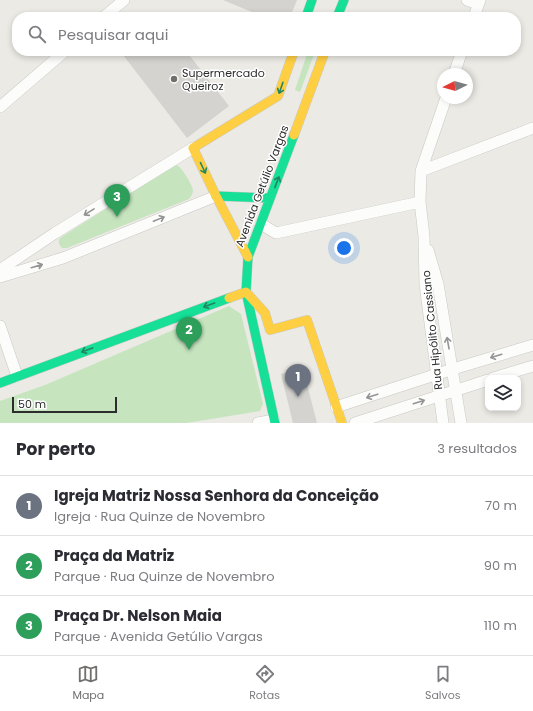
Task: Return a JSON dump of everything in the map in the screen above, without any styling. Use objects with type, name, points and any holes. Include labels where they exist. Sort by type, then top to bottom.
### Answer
[{"type":"main road","points":[[308,12],[312,0]]},
{"type":"main road","points":[[339,12],[344,0]]},
{"type":"main road","points":[[193,148],[278,96],[292,56]]},
{"type":"main road","name":"Avenida Getúlio Vargas","points":[[248,257],[323,56]]},
{"type":"main road","name":"Avenida Getúlio Vargas","points":[[193,148],[248,257]]},
{"type":"main road","points":[[216,196],[270,198]]},
{"type":"main road","points":[[248,257],[246,292],[274,421]]},
{"type":"main road","points":[[0,383],[246,292]]},
{"type":"main road","points":[[246,292],[264,313],[270,330],[307,320],[342,423]]},
{"type":"street","points":[[110,12],[124,0]]},
{"type":"street","points":[[467,0],[479,2],[476,12]]},
{"type":"street","points":[[0,107],[59,56]]},
{"type":"street","points":[[456,68],[460,56]]},
{"type":"street","points":[[424,236],[420,202],[421,171],[444,104]]},
{"type":"street","points":[[421,171],[533,128]]},
{"type":"street","points":[[0,270],[55,233],[193,148]]},
{"type":"street","points":[[0,276],[63,258],[216,196]]},
{"type":"street","points":[[261,224],[276,233],[420,202]]},
{"type":"street","name":"Rua Hipólito Cassiano","points":[[424,236],[438,284],[461,423]]},
{"type":"street","name":"Rua Hipólito Cassiano","points":[[424,236],[425,284],[443,423]]},
{"type":"street","points":[[0,326],[18,376]]},
{"type":"street","points":[[336,407],[533,345]]},
{"type":"street","points":[[503,375],[533,366]]},
{"type":"street","points":[[355,423],[485,381]]},
{"type":"street","points":[[258,423],[274,421]]},
{"type":"green space","points":[[306,56],[314,56],[300,92],[295,90]]},
{"type":"green space","points":[[177,165],[189,180],[192,187],[193,193],[189,199],[67,248],[62,248],[59,244],[59,239],[63,236]]},
{"type":"green space","points":[[229,306],[241,314],[263,404],[260,411],[186,423],[0,423],[0,401],[45,385]]},
{"type":"building","points":[[223,0],[297,0],[292,12],[252,12]]},
{"type":"building","name":"Supermercado Queiroz","points":[[124,56],[190,56],[229,106],[187,138]]},
{"type":"building","points":[[303,369],[317,423],[293,423],[281,374]]},
{"type":"traffic: fast","points":[[308,12],[312,0]]},
{"type":"traffic: fast","points":[[339,12],[344,0]]},
{"type":"traffic: fast","points":[[275,423],[246,292],[248,257],[294,135]]},
{"type":"traffic: fast","points":[[216,196],[270,198]]},
{"type":"traffic: fast","points":[[0,383],[229,298]]},
{"type":"traffic: slow","points":[[248,257],[193,148],[278,96],[292,56]]},
{"type":"traffic: slow","points":[[294,135],[323,56]]},
{"type":"traffic: slow","points":[[229,298],[246,292],[265,313],[270,330],[307,320],[342,423]]},
{"type":"place","name":"Supermercado Queiroz","points":[[174,79]]},
{"type":"place","name":"Praça Dr. Nelson Maia","points":[[117,217]]},
{"type":"place","name":"Praça da Matriz","points":[[189,350]]},
{"type":"place","name":"Igreja Matriz Nossa Senhora da Conceição","points":[[298,397]]}]
